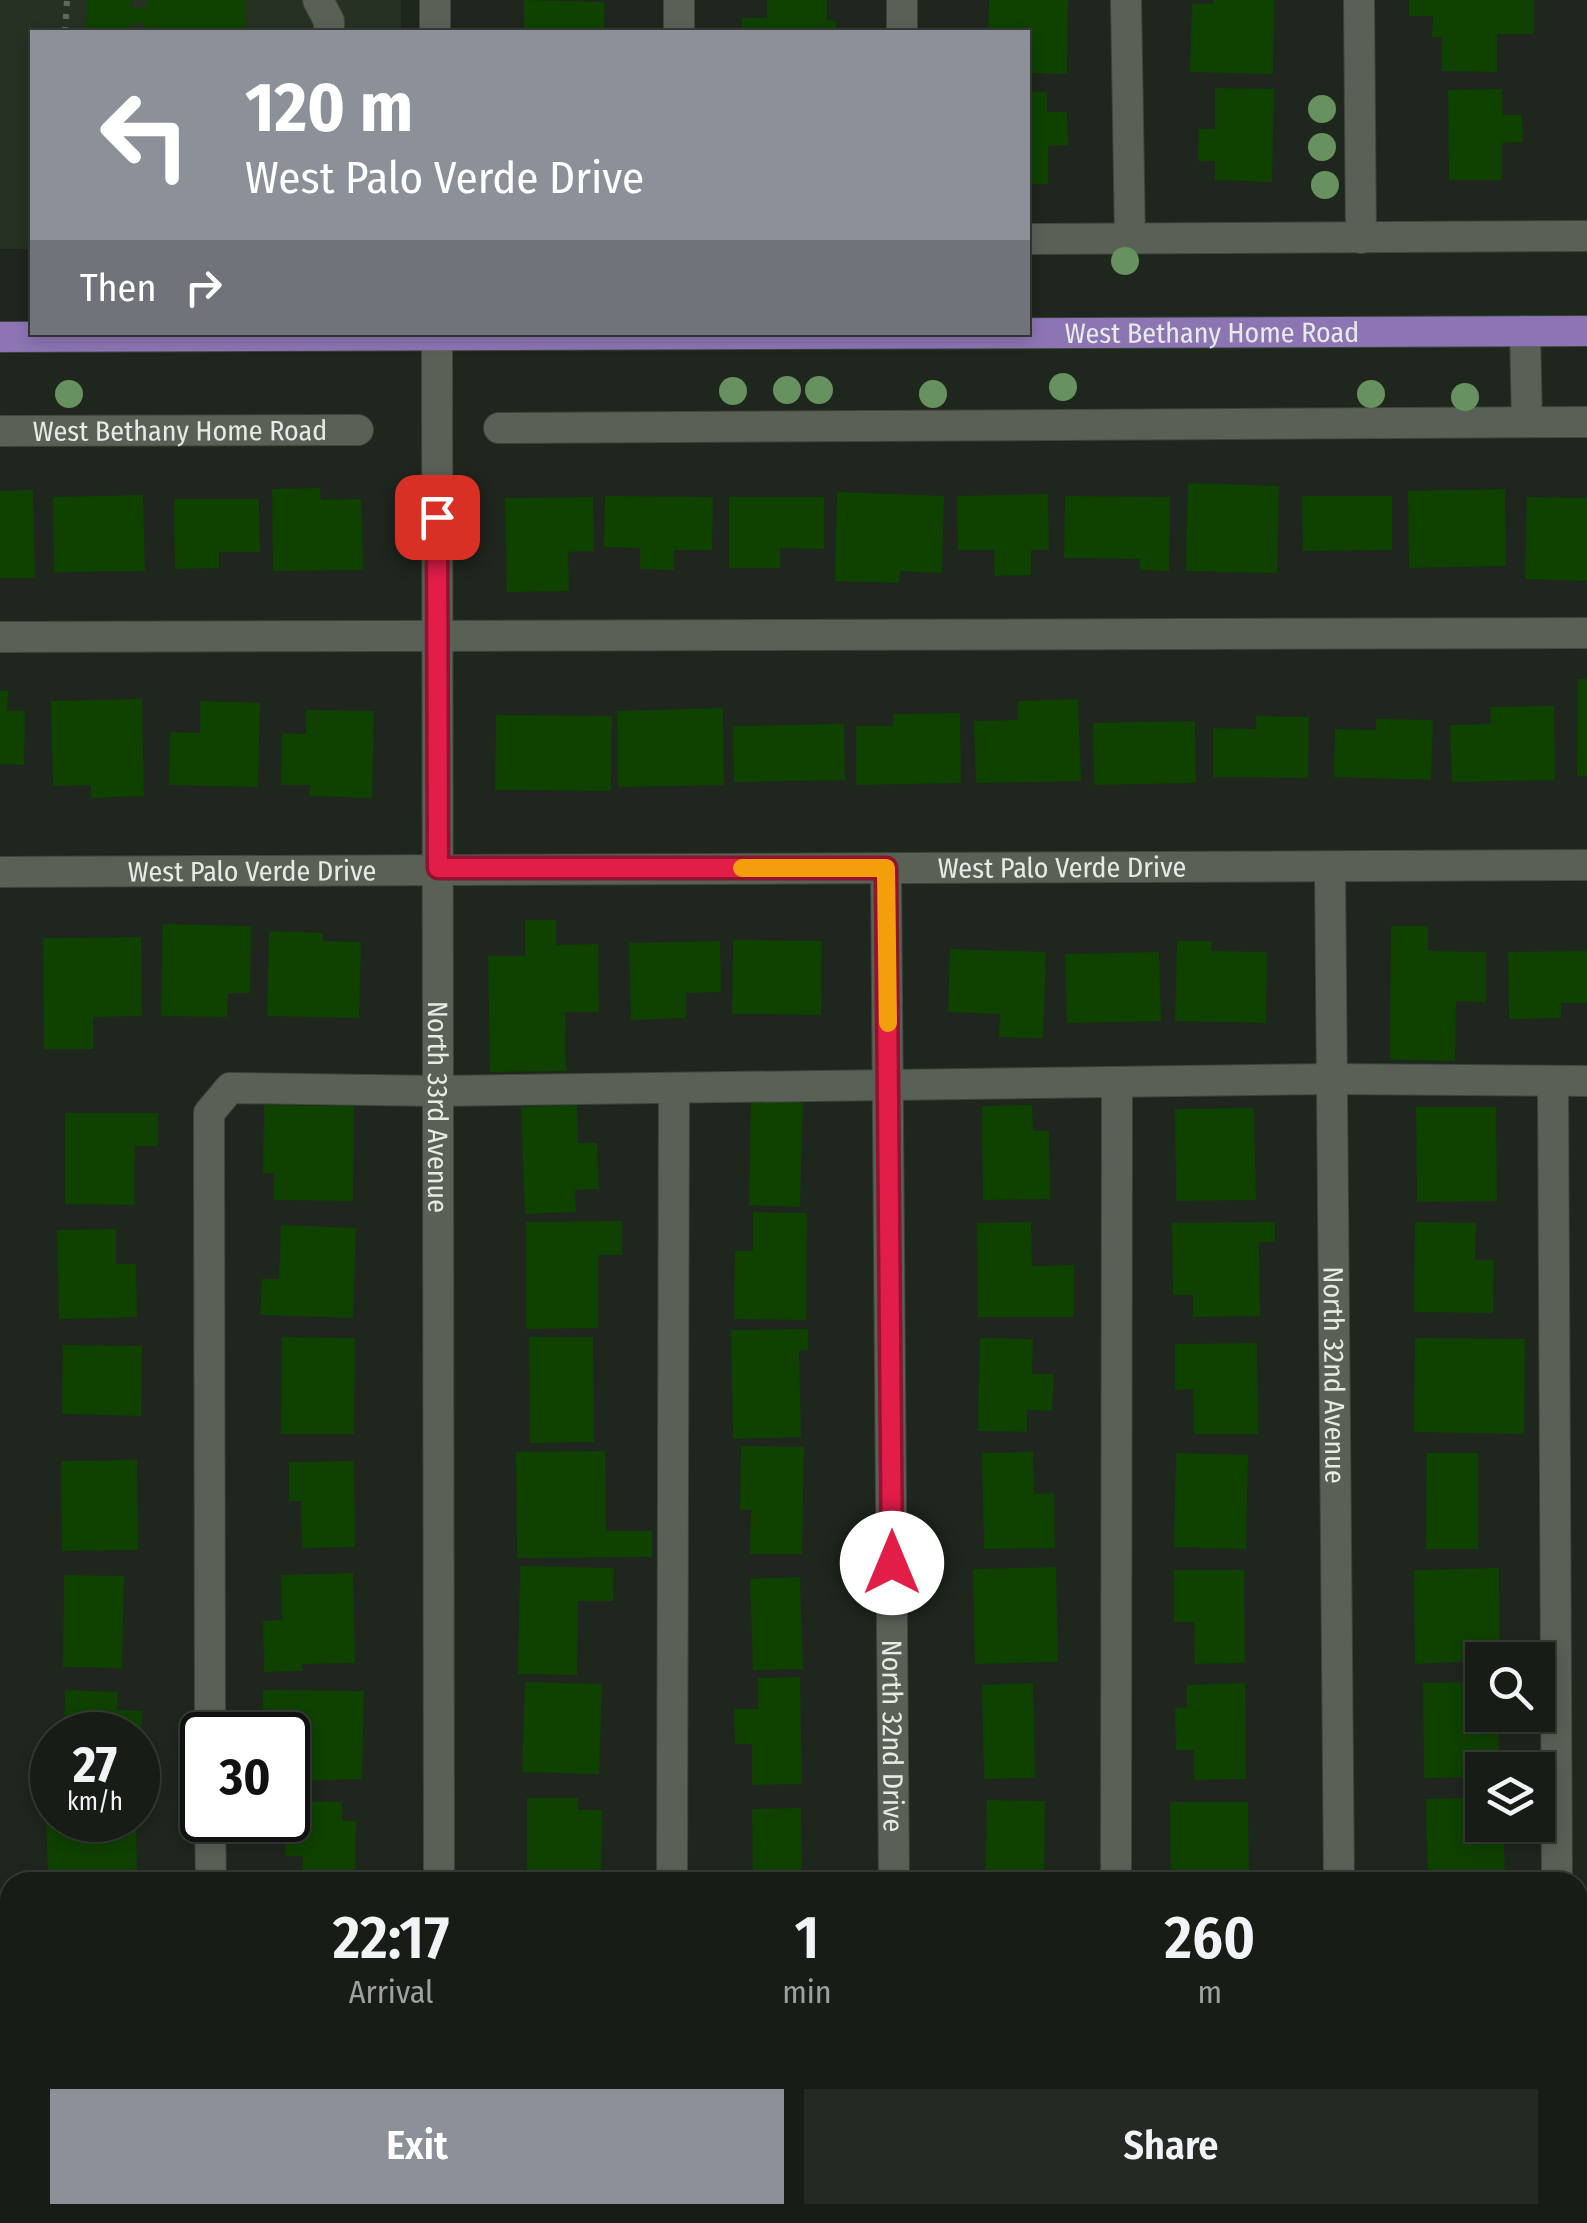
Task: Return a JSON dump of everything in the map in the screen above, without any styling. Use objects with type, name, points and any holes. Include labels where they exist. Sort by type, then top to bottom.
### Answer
[{"type":"main road","name":"West Bethany Home Road","points":[[1030,332],[1587,331]]},
{"type":"main road","name":"West Bethany Home Road","points":[[0,337],[218,335]]},
{"type":"street","points":[[318,0],[329,21],[329,30]]},
{"type":"street","points":[[435,0],[436,30]]},
{"type":"street","points":[[679,0],[679,30]]},
{"type":"street","points":[[902,0],[902,30]]},
{"type":"street","points":[[1126,0],[1130,239]]},
{"type":"street","points":[[1358,0],[1361,238]]},
{"type":"street","points":[[1030,239],[1587,236]]},
{"type":"street","points":[[1525,332],[1527,422]]},
{"type":"street","name":"North 33rd Avenue","points":[[436,335],[439,1872]]},
{"type":"street","points":[[499,428],[1587,422]]},
{"type":"street","name":"West Bethany Home Road","points":[[0,431],[358,430]]},
{"type":"street","points":[[0,637],[1587,633]]},
{"type":"street","name":"West Palo Verde Drive","points":[[0,872],[1587,865]]},
{"type":"street","name":"North 32nd Avenue","points":[[1330,867],[1339,1872]]},
{"type":"street","name":"North 32nd Drive","points":[[886,868],[894,1872]]},
{"type":"street","points":[[210,1712],[209,1113],[230,1088],[438,1091],[888,1084],[1117,1085],[1330,1079],[1587,1081]]},
{"type":"street","points":[[1553,1082],[1557,1872]]},
{"type":"street","points":[[1116,1872],[1117,1085]]},
{"type":"street","points":[[672,1872],[674,1089]]},
{"type":"street","points":[[210,1842],[210,1872]]},
{"type":"path","points":[[65,30],[67,0]]},
{"type":"shaded area","points":[[0,0],[401,0],[401,30],[30,30],[30,249],[0,249]]},
{"type":"building","points":[[87,0],[132,0],[132,8],[147,8],[147,0],[246,0],[246,30],[145,30],[145,23],[131,23],[131,30],[86,30]]},
{"type":"building","points":[[524,0],[604,2],[604,30],[524,30]]},
{"type":"building","points":[[767,0],[827,0],[827,20],[836,21],[836,30],[741,30],[742,18],[767,18]]},
{"type":"building","points":[[989,0],[1068,0],[1067,74],[1030,73],[1030,30],[988,30]]},
{"type":"building","points":[[1213,0],[1274,0],[1273,74],[1190,72],[1192,4],[1213,4]]},
{"type":"building","points":[[1409,0],[1534,0],[1534,34],[1497,34],[1497,72],[1442,71],[1442,37],[1432,37],[1433,16],[1409,16]]},
{"type":"building","points":[[1215,88],[1274,89],[1272,182],[1215,180],[1215,161],[1198,161],[1199,129],[1215,129]]},
{"type":"building","points":[[1502,89],[1503,115],[1522,115],[1523,142],[1502,143],[1502,180],[1449,180],[1448,90]]},
{"type":"building","points":[[1030,92],[1047,92],[1047,112],[1067,112],[1068,145],[1048,146],[1048,184],[1030,184]]},
{"type":"building","points":[[1188,483],[1279,486],[1277,573],[1186,571]]},
{"type":"building","points":[[320,488],[321,500],[361,499],[363,570],[273,571],[272,489]]},
{"type":"building","points":[[1505,489],[1506,566],[1409,568],[1408,491]]},
{"type":"building","points":[[33,490],[35,578],[0,578],[0,491]]},
{"type":"building","points":[[837,492],[944,496],[942,573],[900,571],[899,583],[835,581]]},
{"type":"building","points":[[1048,494],[1049,550],[1031,550],[1031,575],[995,576],[994,550],[958,550],[957,496]]},
{"type":"building","points":[[143,495],[145,571],[54,572],[53,497]]},
{"type":"building","points":[[605,496],[713,497],[712,550],[674,550],[674,570],[640,569],[640,548],[604,547]]},
{"type":"building","points":[[1065,496],[1170,497],[1169,571],[1140,570],[1140,559],[1064,558]]},
{"type":"building","points":[[1302,496],[1392,496],[1392,550],[1303,551]]},
{"type":"building","points":[[593,497],[594,551],[568,552],[569,591],[507,592],[505,498]]},
{"type":"building","points":[[729,497],[824,497],[824,549],[780,548],[780,568],[729,568]]},
{"type":"building","points":[[1527,497],[1587,498],[1587,581],[1525,579]]},
{"type":"building","points":[[174,499],[259,499],[260,552],[219,552],[219,568],[175,569]]},
{"type":"building","points":[[1578,679],[1587,679],[1587,776],[1577,776]]},
{"type":"building","points":[[0,691],[8,691],[7,711],[25,711],[24,765],[0,764]]},
{"type":"building","points":[[142,699],[144,796],[91,798],[91,785],[53,786],[51,701]]},
{"type":"building","points":[[1078,699],[1081,781],[976,783],[974,721],[1018,720],[1018,701]]},
{"type":"building","points":[[200,701],[260,703],[258,787],[169,785],[170,732],[200,733]]},
{"type":"building","points":[[1554,706],[1555,780],[1452,782],[1450,725],[1491,724],[1490,707]]},
{"type":"building","points":[[723,708],[724,785],[618,787],[617,711]]},
{"type":"building","points":[[306,710],[374,711],[372,798],[309,796],[310,785],[281,785],[282,733],[306,734]]},
{"type":"building","points":[[960,713],[961,783],[856,785],[856,726],[893,726],[893,714]]},
{"type":"building","points":[[496,715],[612,716],[611,791],[495,790]]},
{"type":"building","points":[[1256,716],[1309,717],[1308,778],[1213,777],[1213,728],[1256,729]]},
{"type":"building","points":[[1376,719],[1433,720],[1431,780],[1334,777],[1335,729],[1376,730]]},
{"type":"building","points":[[1195,721],[1196,783],[1094,785],[1093,723]]},
{"type":"building","points":[[844,724],[845,780],[734,782],[733,726]]},
{"type":"building","points":[[525,920],[556,920],[556,945],[598,944],[599,1012],[565,1012],[566,1071],[490,1072],[488,956],[525,956]]},
{"type":"building","points":[[163,924],[251,926],[250,993],[228,993],[227,1017],[161,1016]]},
{"type":"building","points":[[1391,926],[1428,926],[1428,951],[1486,952],[1486,1002],[1456,1001],[1455,1061],[1390,1060]]},
{"type":"building","points":[[269,931],[323,933],[323,941],[361,942],[359,1018],[267,1016]]},
{"type":"building","points":[[141,937],[142,1016],[93,1017],[93,1049],[44,1049],[43,938]]},
{"type":"building","points":[[733,940],[822,941],[821,1015],[732,1014]]},
{"type":"building","points":[[720,941],[721,992],[686,993],[686,1018],[631,1020],[629,943]]},
{"type":"building","points":[[1177,941],[1212,941],[1211,951],[1267,952],[1266,1023],[1175,1021]]},
{"type":"building","points":[[950,949],[1046,952],[1043,1038],[999,1037],[1000,1014],[948,1012]]},
{"type":"building","points":[[1587,951],[1587,1003],[1561,1003],[1561,1018],[1509,1019],[1508,952]]},
{"type":"building","points":[[1159,952],[1161,1021],[1067,1023],[1065,954]]},
{"type":"building","points":[[751,1098],[803,1099],[800,1207],[749,1205]]},
{"type":"building","points":[[264,1105],[354,1106],[353,1201],[274,1200],[274,1173],[263,1173]]},
{"type":"building","points":[[577,1105],[578,1143],[597,1143],[599,1189],[575,1190],[576,1212],[525,1214],[521,1107]]},
{"type":"building","points":[[1032,1105],[1033,1131],[1049,1131],[1050,1199],[983,1200],[982,1106]]},
{"type":"building","points":[[1416,1107],[1496,1107],[1497,1201],[1417,1202]]},
{"type":"building","points":[[1254,1108],[1256,1200],[1176,1201],[1175,1109]]},
{"type":"building","points":[[65,1113],[158,1113],[158,1146],[135,1146],[134,1205],[65,1204]]},
{"type":"building","points":[[753,1212],[807,1213],[806,1320],[734,1319],[735,1251],[753,1251]]},
{"type":"building","points":[[622,1221],[622,1255],[598,1255],[598,1328],[526,1329],[526,1222]]},
{"type":"building","points":[[1031,1222],[1032,1266],[1074,1265],[1074,1317],[978,1317],[977,1223]]},
{"type":"building","points":[[1275,1222],[1275,1242],[1259,1242],[1260,1316],[1193,1317],[1193,1295],[1173,1295],[1172,1223]]},
{"type":"building","points":[[1415,1222],[1476,1223],[1475,1260],[1494,1260],[1493,1313],[1414,1312]]},
{"type":"building","points":[[281,1225],[356,1228],[353,1318],[260,1315],[262,1279],[279,1279]]},
{"type":"building","points":[[116,1229],[116,1264],[136,1264],[137,1317],[59,1319],[57,1230]]},
{"type":"building","points":[[808,1329],[808,1350],[799,1351],[801,1437],[733,1439],[731,1330]]},
{"type":"building","points":[[282,1337],[355,1338],[354,1434],[281,1434]]},
{"type":"building","points":[[529,1337],[593,1337],[594,1442],[530,1443]]},
{"type":"building","points":[[980,1338],[1033,1339],[1032,1374],[1054,1374],[1052,1411],[1027,1410],[1027,1432],[978,1431]]},
{"type":"building","points":[[1415,1338],[1525,1339],[1524,1434],[1414,1432]]},
{"type":"building","points":[[1257,1343],[1258,1434],[1194,1434],[1193,1389],[1175,1390],[1175,1344]]},
{"type":"building","points":[[63,1345],[142,1346],[141,1416],[62,1414]]},
{"type":"building","points":[[741,1446],[804,1447],[802,1554],[750,1554],[751,1510],[740,1510]]},
{"type":"building","points":[[605,1451],[606,1531],[652,1531],[652,1557],[517,1558],[516,1452]]},
{"type":"building","points":[[1033,1452],[1034,1494],[1054,1493],[1055,1548],[984,1549],[982,1453]]},
{"type":"building","points":[[1176,1453],[1248,1455],[1246,1549],[1174,1547]]},
{"type":"building","points":[[1427,1453],[1478,1453],[1478,1549],[1426,1549]]},
{"type":"building","points":[[137,1460],[138,1550],[62,1551],[61,1461]]},
{"type":"building","points":[[354,1461],[355,1547],[302,1548],[301,1501],[289,1501],[289,1462]]},
{"type":"building","points":[[520,1566],[614,1568],[613,1601],[578,1601],[577,1675],[518,1674]]},
{"type":"building","points":[[1056,1567],[1058,1662],[975,1664],[973,1569]]},
{"type":"building","points":[[1499,1568],[1500,1642],[1465,1642],[1465,1662],[1415,1664],[1414,1570]]},
{"type":"building","points":[[1174,1570],[1244,1570],[1245,1663],[1195,1664],[1194,1622],[1174,1622]]},
{"type":"building","points":[[353,1573],[355,1663],[302,1664],[302,1671],[264,1672],[263,1621],[282,1620],[281,1575]]},
{"type":"building","points":[[64,1575],[124,1576],[122,1668],[63,1667]]},
{"type":"building","points":[[800,1577],[803,1669],[753,1670],[750,1579]]},
{"type":"building","points":[[800,1677],[802,1784],[752,1785],[752,1744],[735,1744],[734,1709],[758,1709],[758,1678]]},
{"type":"building","points":[[525,1682],[602,1684],[599,1774],[522,1772]]},
{"type":"building","points":[[1465,1682],[1465,1732],[1498,1732],[1499,1752],[1465,1752],[1465,1777],[1424,1778],[1423,1683]]},
{"type":"building","points":[[1033,1683],[1035,1778],[984,1779],[982,1685]]},
{"type":"building","points":[[1245,1683],[1246,1779],[1194,1780],[1194,1750],[1176,1750],[1175,1708],[1187,1708],[1187,1685]]},
{"type":"building","points":[[65,1690],[117,1692],[117,1710],[142,1711],[142,1712],[65,1712]]},
{"type":"building","points":[[263,1690],[364,1691],[362,1779],[310,1781],[310,1712],[263,1712]]},
{"type":"building","points":[[527,1798],[578,1798],[578,1810],[602,1810],[601,1872],[527,1872]]},
{"type":"building","points":[[1465,1798],[1465,1842],[1504,1842],[1505,1872],[1428,1872],[1426,1799]]},
{"type":"building","points":[[987,1800],[1045,1801],[1044,1872],[985,1872]]},
{"type":"building","points":[[310,1801],[342,1802],[342,1821],[356,1821],[355,1872],[302,1872],[303,1856],[285,1856],[286,1842],[310,1842]]},
{"type":"building","points":[[1170,1802],[1248,1802],[1249,1872],[1171,1872]]},
{"type":"building","points":[[801,1808],[802,1872],[753,1872],[752,1809]]},
{"type":"building","points":[[47,1842],[136,1842],[137,1872],[48,1872]]},
{"type":"slow traffic","points":[[742,868],[886,868],[888,1023]]},
{"type":"route","points":[[437,517],[438,868],[886,868],[892,1563]]}]
